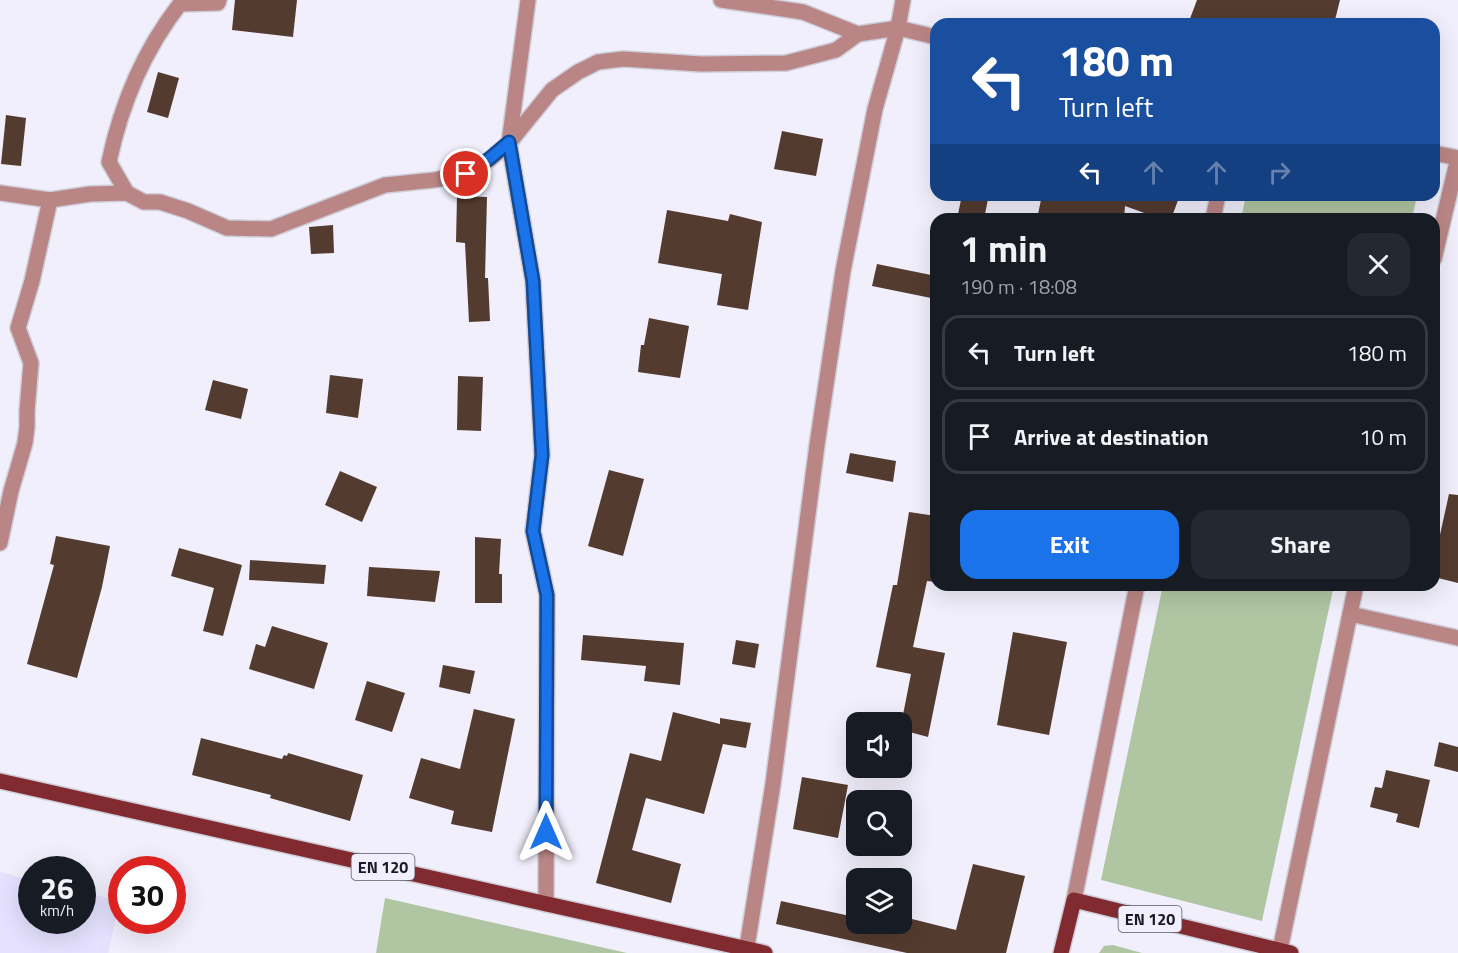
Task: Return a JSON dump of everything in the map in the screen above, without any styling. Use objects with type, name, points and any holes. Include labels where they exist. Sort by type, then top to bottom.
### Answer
[{"type":"main road","name":"EN 120","points":[[0,781],[747,951],[765,953]]},
{"type":"main road","name":"EN 120","points":[[1074,900],[1283,952]]},
{"type":"main road","points":[[1061,953],[1074,900]]},
{"type":"street","points":[[126,193],[109,162],[116,130],[143,63],[161,28],[180,4],[218,3],[219,0]]},
{"type":"street","points":[[528,0],[509,142],[533,281],[542,455],[533,531],[547,595],[546,904]]},
{"type":"street","points":[[721,0],[803,12],[858,34]]},
{"type":"street","points":[[747,951],[774,773],[817,445],[843,271],[875,109],[898,28],[903,0]]},
{"type":"street","points":[[0,193],[50,200],[90,194],[126,193],[144,202],[160,202],[188,211],[227,228],[271,230],[385,185],[466,174],[509,142],[552,90],[578,72],[598,62],[623,59],[701,64],[786,63],[836,50],[858,34],[898,28],[930,36]]},
{"type":"street","points":[[1440,154],[1458,158],[1440,234]]},
{"type":"street","points":[[0,543],[11,491],[25,443],[27,426],[31,363],[18,328],[32,281],[50,200]]},
{"type":"street","points":[[1074,900],[1136,591]]},
{"type":"street","points":[[1283,952],[1355,591]]},
{"type":"street","points":[[1350,614],[1458,638]]},
{"type":"shaded area","points":[[0,872],[18,877],[18,934],[96,934],[96,895],[108,898],[108,934],[112,934],[108,953],[0,953]]},
{"type":"green space","points":[[1245,201],[1416,201],[1413,213],[1242,213]]},
{"type":"green space","points":[[1162,591],[1333,591],[1262,921],[1101,880]]},
{"type":"green space","points":[[385,898],[627,953],[376,953]]},
{"type":"green space","points":[[1113,945],[1142,953],[1099,953],[1104,946]]},
{"type":"building","points":[[235,0],[297,0],[293,37],[232,30]]},
{"type":"building","points":[[1197,0],[1340,0],[1336,18],[1190,18]]},
{"type":"building","points":[[158,72],[179,78],[168,118],[147,112]]},
{"type":"building","points":[[6,115],[26,118],[21,166],[1,164]]},
{"type":"building","points":[[782,131],[823,139],[816,176],[774,169]]},
{"type":"building","points":[[457,196],[487,197],[485,278],[488,278],[490,321],[469,322],[465,243],[456,242]]},
{"type":"building","points":[[961,201],[988,201],[985,213],[958,213]]},
{"type":"building","points":[[1041,201],[1178,201],[1173,213],[1144,213],[1125,206],[1124,213],[1038,213]]},
{"type":"building","points":[[667,210],[728,221],[730,214],[762,222],[748,310],[717,305],[722,274],[658,263]]},
{"type":"building","points":[[333,225],[334,253],[311,254],[309,227]]},
{"type":"building","points":[[877,264],[930,275],[930,298],[872,286]]},
{"type":"building","points":[[649,318],[689,326],[680,378],[638,372],[641,345],[644,345]]},
{"type":"building","points":[[330,375],[363,379],[358,418],[326,413]]},
{"type":"building","points":[[458,376],[483,377],[481,431],[457,430]]},
{"type":"building","points":[[213,380],[248,389],[241,419],[205,410]]},
{"type":"building","points":[[850,453],[896,461],[893,482],[846,473]]},
{"type":"building","points":[[609,470],[644,479],[623,556],[588,546]]},
{"type":"building","points":[[340,471],[377,487],[362,522],[325,505]]},
{"type":"building","points":[[1449,494],[1458,495],[1458,583],[1440,578],[1440,535]]},
{"type":"building","points":[[909,512],[930,515],[930,581],[927,581],[913,647],[945,653],[928,737],[912,733],[912,712],[904,712],[911,674],[876,667],[893,585],[897,585]]},
{"type":"building","points":[[56,536],[110,546],[102,587],[77,678],[27,664],[54,565],[50,564]]},
{"type":"building","points":[[475,537],[501,539],[499,574],[502,574],[502,603],[475,603]]},
{"type":"building","points":[[179,548],[242,565],[223,636],[203,631],[214,588],[171,576]]},
{"type":"building","points":[[250,560],[326,565],[324,584],[249,580]]},
{"type":"building","points":[[369,567],[440,571],[435,602],[367,596]]},
{"type":"building","points":[[272,626],[328,643],[314,689],[249,669],[256,644],[265,647]]},
{"type":"building","points":[[1013,632],[1067,642],[1049,735],[997,725]]},
{"type":"building","points":[[583,635],[684,643],[680,685],[644,681],[646,666],[581,660]]},
{"type":"building","points":[[736,640],[759,644],[755,668],[732,664]]},
{"type":"building","points":[[443,665],[475,671],[470,694],[439,687]]},
{"type":"building","points":[[367,681],[405,693],[392,732],[355,720]]},
{"type":"building","points":[[474,709],[515,719],[492,832],[451,824],[454,811],[409,798],[421,758],[460,769]]},
{"type":"building","points":[[673,712],[720,724],[720,718],[751,723],[746,748],[723,744],[704,814],[646,798],[632,850],[681,864],[671,903],[596,883],[630,753],[661,761]]},
{"type":"building","points":[[201,738],[282,759],[288,753],[363,775],[350,821],[270,798],[271,795],[192,775]]},
{"type":"building","points":[[1439,742],[1458,747],[1458,772],[1434,766]]},
{"type":"building","points":[[1386,770],[1430,780],[1419,828],[1396,822],[1398,814],[1370,807],[1375,787],[1382,788]]},
{"type":"building","points":[[802,777],[848,785],[838,838],[793,829]]},
{"type":"building","points":[[973,864],[1025,876],[1006,953],[907,953],[776,924],[781,901],[846,915],[846,934],[912,934],[912,919],[956,930]]},
{"type":"route","points":[[466,174],[509,142],[533,281],[542,455],[533,531],[547,595],[546,832]]}]
